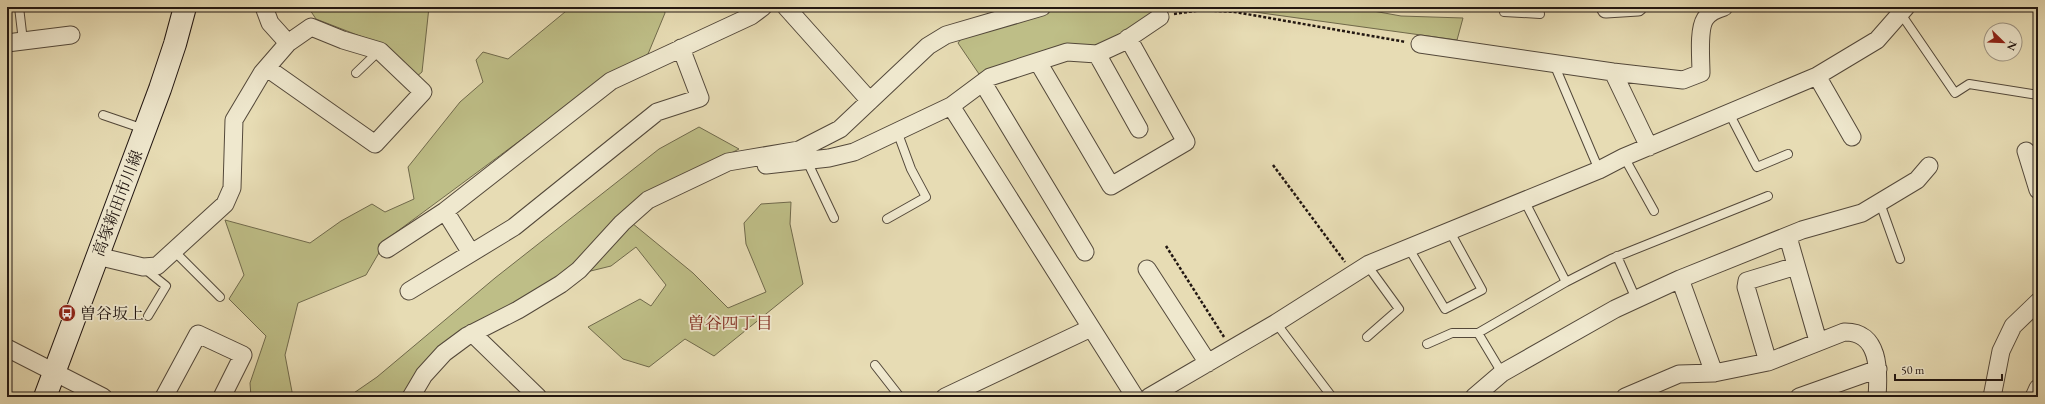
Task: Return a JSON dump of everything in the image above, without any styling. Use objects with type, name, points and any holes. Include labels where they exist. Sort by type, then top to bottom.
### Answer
[{"type":"main road","name":"高塚新田市川線","points":[[45,397],[175,44],[184,7]]},
{"type":"street","points":[[264,7],[270,23],[288,43]]},
{"type":"street","points":[[387,249],[445,211],[611,81],[751,16],[763,7]]},
{"type":"street","points":[[786,7],[870,101]]},
{"type":"street","points":[[411,397],[424,375],[444,353],[472,333],[518,310],[561,284],[579,270],[622,223],[648,200],[728,162],[798,150],[840,129],[928,46],[946,35],[1010,12],[1042,7]]},
{"type":"street","points":[[1605,7],[1606,9],[1638,7]]},
{"type":"street","points":[[1420,44],[1554,64],[1683,80],[1701,73],[1702,29],[1705,18],[1714,10],[1724,7]]},
{"type":"street","points":[[1149,397],[1276,323],[1360,269],[1449,230],[1599,170],[1649,146],[1817,76],[1877,40],[1900,9]]},
{"type":"street","points":[[728,162],[762,165],[807,162],[854,152],[951,106],[990,78],[1067,52],[1097,54],[1128,38],[1160,16]]},
{"type":"street","points":[[97,256],[142,267],[158,266],[225,204],[232,188],[234,120],[245,99],[267,68],[288,43],[311,26],[343,40],[380,51],[424,92],[376,144],[267,68]]},
{"type":"street","points":[[15,42],[71,35]]},
{"type":"street","points":[[1038,62],[1111,186],[1186,142],[1128,38]]},
{"type":"street","points":[[409,291],[514,227],[657,112],[700,98],[681,48]]},
{"type":"street","points":[[1097,54],[1138,129]]},
{"type":"street","points":[[1613,72],[1649,146]]},
{"type":"street","points":[[1817,76],[1852,137]]},
{"type":"street","points":[[983,83],[1085,252]]},
{"type":"street","points":[[951,106],[1135,397]]},
{"type":"street","points":[[2026,151],[2038,190]]},
{"type":"street","points":[[1474,397],[1502,373],[1614,309],[1680,278],[1788,237],[1802,230],[1862,213],[1917,180],[1929,166]]},
{"type":"street","points":[[445,211],[471,253]]},
{"type":"street","points":[[1788,237],[1818,341]]},
{"type":"street","points":[[1768,362],[1746,287],[1747,281],[1796,266]]},
{"type":"street","points":[[1147,268],[1208,363]]},
{"type":"street","points":[[1680,278],[1714,373]]},
{"type":"street","points":[[1992,397],[2001,351],[2007,338],[2013,326],[2031,307],[2038,302]]},
{"type":"street","points":[[945,397],[1091,328]]},
{"type":"street","points":[[1625,397],[1679,374],[1714,373],[1768,362],[1844,332],[1854,332],[1864,337],[1871,345],[1878,369],[1877,397]]},
{"type":"street","points":[[472,333],[538,397]]},
{"type":"street","points":[[164,397],[198,334],[243,355],[222,397]]},
{"type":"street","points":[[7,348],[103,397]]},
{"type":"street","points":[[1799,397],[1830,392],[1878,369]]},
{"type":"street","points":[[2034,397],[2038,388]]},
{"type":"lane","points":[[15,42],[19,7]]},
{"type":"lane","points":[[1504,7],[1504,12],[1540,14]]},
{"type":"lane","points":[[1900,9],[1955,93],[1969,84],[2038,95]]},
{"type":"lane","points":[[356,73],[380,51]]},
{"type":"lane","points":[[1554,64],[1599,170]]},
{"type":"lane","points":[[1729,113],[1757,167],[1788,154]]},
{"type":"lane","points":[[103,115],[144,129]]},
{"type":"lane","points":[[888,219],[926,197],[911,169],[897,131]]},
{"type":"lane","points":[[1624,157],[1654,211]]},
{"type":"lane","points":[[807,162],[834,218]]},
{"type":"lane","points":[[1427,344],[1452,334],[1478,333],[1566,282],[1617,256],[1768,196]]},
{"type":"lane","points":[[1524,199],[1566,282]]},
{"type":"lane","points":[[1880,203],[1900,259]]},
{"type":"lane","points":[[1408,247],[1445,309],[1482,290],[1449,230]]},
{"type":"lane","points":[[174,250],[220,297]]},
{"type":"lane","points":[[1617,256],[1636,299]]},
{"type":"lane","points":[[142,267],[166,286],[148,316]]},
{"type":"lane","points":[[1360,269],[1399,309],[1367,336]]},
{"type":"lane","points":[[1276,323],[1332,397]]},
{"type":"lane","points":[[1478,333],[1502,373]]},
{"type":"lane","points":[[874,365],[900,397]]},
{"type":"path","points":[[1160,16],[1202,10],[1235,12],[1420,44]]},
{"type":"path","points":[[1273,164],[1360,269]]},
{"type":"path","points":[[1166,246],[1232,349]]},
{"type":"green space","points":[[308,7],[429,7],[422,72],[416,77],[378,43],[316,19]]},
{"type":"green space","points":[[571,7],[664,7],[665,13],[648,54],[583,94],[387,239],[366,275],[298,303],[285,355],[293,397],[251,397],[250,383],[266,336],[229,299],[244,275],[225,220],[310,243],[341,221],[372,204],[385,212],[414,199],[408,167],[460,102],[483,82],[476,60],[483,52],[508,59]]},
{"type":"green space","points":[[1064,7],[1173,7],[1097,49],[1060,48],[979,74],[958,43],[965,34]]},
{"type":"green space","points":[[1218,7],[1351,7],[1401,16],[1463,18],[1457,40]]},
{"type":"green space","points":[[699,127],[739,149],[663,188],[621,214],[693,273],[728,308],[766,292],[746,244],[744,223],[761,204],[791,202],[790,224],[803,284],[714,356],[685,339],[649,367],[623,359],[588,327],[640,299],[651,306],[666,285],[636,247],[611,266],[558,279],[482,323],[404,397],[348,397],[377,377],[495,278],[659,149]]},
{"type":"place","name":"曽谷坂上","points":[[67,313]]},
{"type":"district","name":"曽谷四丁目","points":[[730,323]]}]
